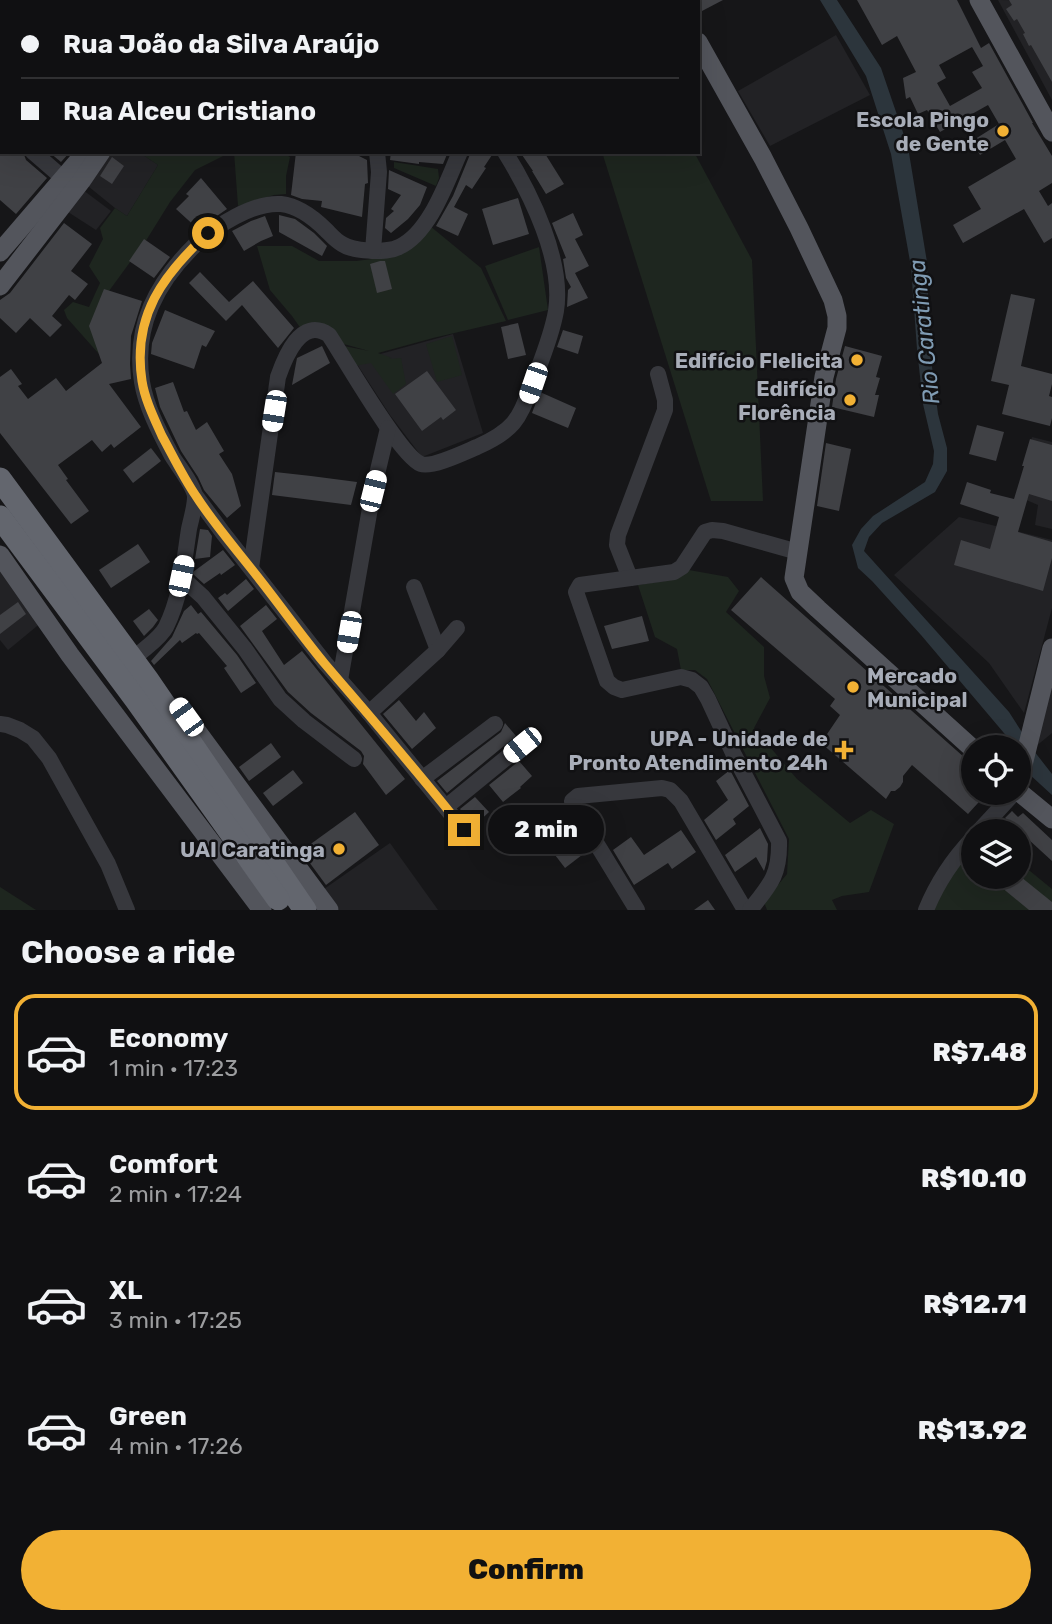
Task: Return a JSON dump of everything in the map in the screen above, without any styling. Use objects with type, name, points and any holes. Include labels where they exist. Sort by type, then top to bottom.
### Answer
[{"type":"highway","points":[[0,479],[146,679],[284,906]]},
{"type":"highway","points":[[0,517],[284,906]]},
{"type":"highway","points":[[284,906],[300,873]]},
{"type":"main road","points":[[979,0],[1052,132]]},
{"type":"main road","points":[[700,46],[758,148],[799,228],[833,300],[837,316],[837,328],[824,377],[794,578],[800,592],[961,739]]},
{"type":"main road","points":[[3,279],[70,183],[85,154]]},
{"type":"main road","points":[[4,245],[99,154]]},
{"type":"main road","points":[[0,464],[328,910]]},
{"type":"main road","points":[[0,555],[70,655],[284,906]]},
{"type":"main road","points":[[1031,735],[1051,659]]},
{"type":"main road","points":[[1031,799],[1052,819]]},
{"type":"street","points":[[35,154],[70,183]]},
{"type":"street","points":[[373,251],[379,172],[377,154]]},
{"type":"street","points":[[459,154],[428,219],[414,237],[400,247],[387,251],[352,248],[342,244],[297,209],[283,204],[267,204],[254,208],[208,233],[175,267],[146,316],[142,340],[142,381],[158,426],[195,495],[325,663],[464,830]]},
{"type":"street","points":[[251,568],[278,377],[291,346],[309,331],[322,331],[329,335],[388,428],[419,463],[426,465],[475,448],[494,439],[516,421],[524,408],[550,334],[556,311],[556,286],[545,233],[506,154]]},
{"type":"street","points":[[630,578],[617,545],[618,535],[665,410],[666,400],[658,374]]},
{"type":"street","points":[[340,680],[373,491],[388,428]]},
{"type":"street","points":[[140,653],[165,630],[172,611],[195,495]]},
{"type":"street","points":[[637,910],[573,805],[572,801],[578,796],[653,788],[670,790],[681,801],[747,910],[771,884],[777,870],[779,841],[701,687],[692,680],[681,677],[622,690],[614,687],[607,681],[576,592],[580,585],[674,572],[682,567],[705,532],[712,530],[723,530],[797,552]]},
{"type":"street","points":[[181,576],[246,649],[280,699],[354,759]]},
{"type":"street","points":[[414,587],[438,650]]},
{"type":"street","points":[[369,713],[438,650],[457,628]]},
{"type":"street","points":[[0,724],[20,730],[33,738],[49,758],[108,864],[127,910]]},
{"type":"street","points":[[422,779],[495,724]]},
{"type":"street","points":[[446,807],[522,745]]},
{"type":"street","points":[[990,819],[1002,805]]},
{"type":"street","points":[[926,910],[961,850]]},
{"type":"shaded area","points":[[998,0],[1052,1],[1052,100]]},
{"type":"shaded area","points":[[836,35],[870,95],[770,146],[738,91]]},
{"type":"shaded area","points":[[107,154],[142,154],[158,165],[127,216],[83,182]]},
{"type":"shaded area","points":[[227,154],[195,170],[106,295],[97,328],[99,354],[67,318],[64,310],[73,302],[89,307],[100,283],[89,266],[103,239],[100,228],[115,208],[127,216],[158,165],[143,155]]},
{"type":"shaded area","points":[[234,154],[285,154],[290,157],[286,194],[238,206]]},
{"type":"shaded area","points":[[603,154],[695,154],[752,260],[763,501],[711,501]]},
{"type":"shaded area","points":[[394,162],[438,169],[436,186],[394,168]]},
{"type":"shaded area","points":[[83,190],[111,211],[96,230],[68,212]]},
{"type":"shaded area","points":[[430,226],[481,268],[506,321],[378,353],[392,358],[389,359],[401,358],[406,384],[393,394],[371,363],[354,366],[339,345],[369,351],[304,333],[270,290],[257,246],[292,246],[319,261],[356,261],[380,258]]},
{"type":"shaded area","points":[[539,247],[548,310],[508,320],[485,266]]},
{"type":"shaded area","points":[[453,334],[483,433],[422,457],[390,415],[355,361]]},
{"type":"shaded area","points":[[452,336],[462,375],[437,382],[426,344]]},
{"type":"shaded area","points":[[1032,437],[1052,442],[1052,529],[1035,525],[1038,505],[1017,496]]},
{"type":"shaded area","points":[[959,517],[1052,540],[1052,608],[1024,713],[989,663],[894,575]]},
{"type":"shaded area","points":[[0,555],[48,617],[8,650],[0,640]]},
{"type":"shaded area","points":[[689,570],[728,577],[739,591],[726,612],[764,647],[764,676],[770,698],[754,728],[797,779],[850,823],[871,810],[894,824],[869,892],[832,900],[837,910],[767,910],[764,902],[787,874],[789,839],[707,679],[695,670],[681,670],[677,649],[655,637],[638,585],[671,580]]},
{"type":"shaded area","points":[[1052,676],[1052,733],[1035,747]]},
{"type":"shaded area","points":[[390,843],[438,910],[339,910],[324,889]]},
{"type":"shaded area","points":[[961,852],[961,889],[1031,889],[1031,872],[1052,889],[1052,910],[923,910]]},
{"type":"shaded area","points":[[0,887],[36,910],[0,910]]},
{"type":"water","name":"Rio Caratinga","points":[[820,0],[837,0],[881,68],[908,147],[927,262],[930,351],[938,414],[947,448],[947,471],[935,492],[882,523],[869,537],[864,551],[1009,712],[1024,735],[1006,735],[921,635],[858,568],[852,545],[873,516],[925,482],[933,464],[934,451],[923,404],[911,267],[891,154],[866,76]]},
{"type":"water","points":[[1031,746],[1052,774],[1052,795],[1031,776]]},
{"type":"building","points":[[700,0],[723,0],[702,11]]},
{"type":"building","points":[[857,0],[957,0],[981,48],[989,43],[1052,156],[1052,183],[1039,191],[1048,206],[1052,203],[1052,238],[1044,243],[1024,209],[963,243],[953,225],[981,209],[968,187],[1016,159],[1005,140],[980,155],[972,141],[999,124],[988,105],[940,132],[927,110],[918,114],[910,97],[906,99],[903,78],[916,72],[897,36],[882,45]],"holes":[[[972,47],[983,66],[972,72],[982,88],[950,106],[937,83],[946,78],[939,65]]]},
{"type":"building","points":[[1009,0],[1052,0],[1052,82],[1031,45],[1029,46],[1017,19],[1014,21],[1006,9],[1012,5]]},
{"type":"building","points":[[0,154],[24,154],[26,160],[47,178],[16,214],[0,200]]},
{"type":"building","points":[[51,154],[68,154],[61,162]]},
{"type":"building","points":[[296,154],[357,154],[367,160],[368,183],[365,184],[362,217],[321,207],[322,201],[291,195]]},
{"type":"building","points":[[391,154],[447,154],[443,164],[390,160]]},
{"type":"building","points":[[470,154],[493,154],[472,189],[466,185],[454,207],[468,214],[458,236],[436,226],[453,196]]},
{"type":"building","points":[[521,154],[545,154],[564,184],[546,194]]},
{"type":"building","points":[[112,157],[124,166],[112,184],[100,176]]},
{"type":"building","points":[[389,170],[427,187],[420,205],[391,233],[385,228],[386,218],[394,211],[391,209],[401,195],[388,189]]},
{"type":"building","points":[[201,178],[227,209],[198,229],[176,209]]},
{"type":"building","points":[[518,198],[529,234],[493,245],[482,209]]},
{"type":"building","points":[[573,213],[583,235],[575,239],[589,266],[575,273],[588,298],[567,307],[568,290],[571,287],[566,278],[563,259],[566,258],[552,223]]},
{"type":"building","points":[[279,215],[295,219],[314,233],[327,246],[322,256],[279,232]]},
{"type":"building","points":[[265,216],[273,236],[244,251],[232,231]]},
{"type":"building","points":[[64,223],[92,244],[71,271],[88,284],[75,300],[69,295],[52,316],[62,325],[50,337],[30,318],[16,333],[0,318],[0,300],[10,293]]},
{"type":"building","points":[[144,239],[170,257],[154,278],[129,261]]},
{"type":"building","points":[[385,261],[392,289],[377,293],[370,264]]},
{"type":"building","points":[[200,272],[229,302],[253,281],[294,328],[278,348],[242,305],[226,321],[189,283]]},
{"type":"building","points":[[104,289],[142,301],[131,336],[131,379],[109,384],[141,427],[114,448],[111,444],[102,452],[92,440],[58,465],[89,511],[71,524],[0,433],[0,377],[11,369],[22,384],[18,386],[28,399],[56,378],[66,391],[102,363],[89,326]]},
{"type":"building","points":[[1011,294],[1035,299],[1021,366],[1052,374],[1049,396],[1052,397],[1050,426],[1002,414],[1009,385],[991,381]]},
{"type":"building","points":[[165,310],[215,331],[206,347],[202,345],[194,369],[151,354],[152,343]]},
{"type":"building","points":[[518,323],[526,355],[508,359],[501,327]]},
{"type":"building","points":[[563,330],[583,336],[578,354],[557,347]]},
{"type":"building","points":[[322,346],[330,363],[292,385],[297,358]]},
{"type":"building","points":[[845,346],[882,356],[876,377],[880,378],[875,395],[879,395],[874,417],[832,407]]},
{"type":"building","points":[[427,371],[456,410],[422,431],[395,394]]},
{"type":"building","points":[[173,382],[184,412],[187,411],[196,430],[207,422],[224,451],[219,454],[232,474],[241,506],[227,518],[204,490],[160,407],[155,388]]},
{"type":"building","points":[[540,392],[576,408],[568,428],[532,413]]},
{"type":"building","points":[[977,425],[1004,432],[996,461],[969,454]]},
{"type":"building","points":[[1030,439],[1052,445],[1052,501],[1029,494],[1018,532],[1052,542],[1052,558],[1043,591],[954,565],[961,540],[990,549],[999,517],[960,504],[967,482],[991,490],[990,493],[1014,499]]},
{"type":"building","points":[[826,443],[851,449],[839,511],[817,506]]},
{"type":"building","points":[[151,448],[161,461],[133,483],[123,470]]},
{"type":"building","points":[[275,472],[357,482],[351,505],[272,495]]},
{"type":"building","points":[[200,529],[208,530],[212,536],[210,557],[195,559]]},
{"type":"building","points":[[138,544],[150,562],[111,588],[99,570]]},
{"type":"building","points":[[223,550],[235,565],[204,584],[193,572]]},
{"type":"building","name":"Mercado Municipal","points":[[761,577],[961,754],[961,805],[976,805],[968,814],[912,765],[903,776],[900,787],[891,791],[886,799],[821,743],[840,715],[830,706],[835,699],[731,610]]},
{"type":"building","points":[[246,579],[254,589],[228,611],[218,598],[225,593],[227,595]]},
{"type":"building","points":[[18,602],[26,614],[0,634],[0,615]]},
{"type":"building","points":[[191,605],[198,614],[201,612],[237,655],[256,683],[241,693],[224,668],[227,666],[199,633],[182,643],[180,640],[154,665],[151,661],[172,637],[184,611]]},
{"type":"building","points":[[266,605],[277,619],[262,631],[284,665],[302,651],[405,779],[386,795],[363,764],[364,756],[361,751],[288,692],[240,626]]},
{"type":"building","points":[[149,609],[158,620],[144,636],[133,621]]},
{"type":"building","points":[[642,616],[649,641],[612,649],[604,626]]},
{"type":"building","points":[[399,700],[416,721],[424,712],[436,728],[412,749],[383,714]]},
{"type":"building","points":[[505,723],[516,736],[447,793],[437,781],[501,732]]},
{"type":"building","points":[[271,743],[281,757],[249,781],[239,767]]},
{"type":"building","points":[[519,761],[532,776],[503,802],[489,785]]},
{"type":"building","points":[[293,770],[303,783],[273,806],[263,793]]},
{"type":"building","points":[[730,770],[749,806],[733,819],[736,824],[716,840],[704,820],[728,800],[716,781]]},
{"type":"building","points":[[475,797],[489,812],[474,826],[460,809]]},
{"type":"building","points":[[1012,811],[1018,817],[1023,813],[1029,819],[1006,819]]},
{"type":"building","name":"UAI Caratinga","points":[[355,812],[379,845],[326,885],[301,851]]},
{"type":"building","points":[[1031,820],[1052,840],[1052,861],[1031,842]]},
{"type":"building","points":[[760,828],[768,844],[764,871],[756,857],[735,872],[725,855]]},
{"type":"building","points":[[681,830],[696,852],[672,869],[668,863],[634,885],[613,850],[631,837],[644,855]]},
{"type":"building","points":[[569,838],[582,855],[565,868],[552,851]]},
{"type":"building","points":[[1031,885],[1052,902],[1052,910],[1029,910],[1004,889],[1031,889]]},
{"type":"building","points":[[708,900],[715,910],[694,910]]},
{"type":"place","name":"Escola Pingo de Gente","points":[[1003,131]]},
{"type":"place","name":"Edifício Flelicita","points":[[857,360]]},
{"type":"place","name":"Edifício Florência","points":[[850,400]]},
{"type":"place","name":"Mercado Municipal","points":[[853,687]]},
{"type":"place","name":"UPA - Unidade de Pronto Atendimento 24h","points":[[844,750]]},
{"type":"place","name":"UAI Caratinga","points":[[339,849]]},
{"type":"route","points":[[208,233],[175,267],[146,316],[142,340],[142,381],[158,426],[195,495],[223,533],[325,663],[464,830]]}]
